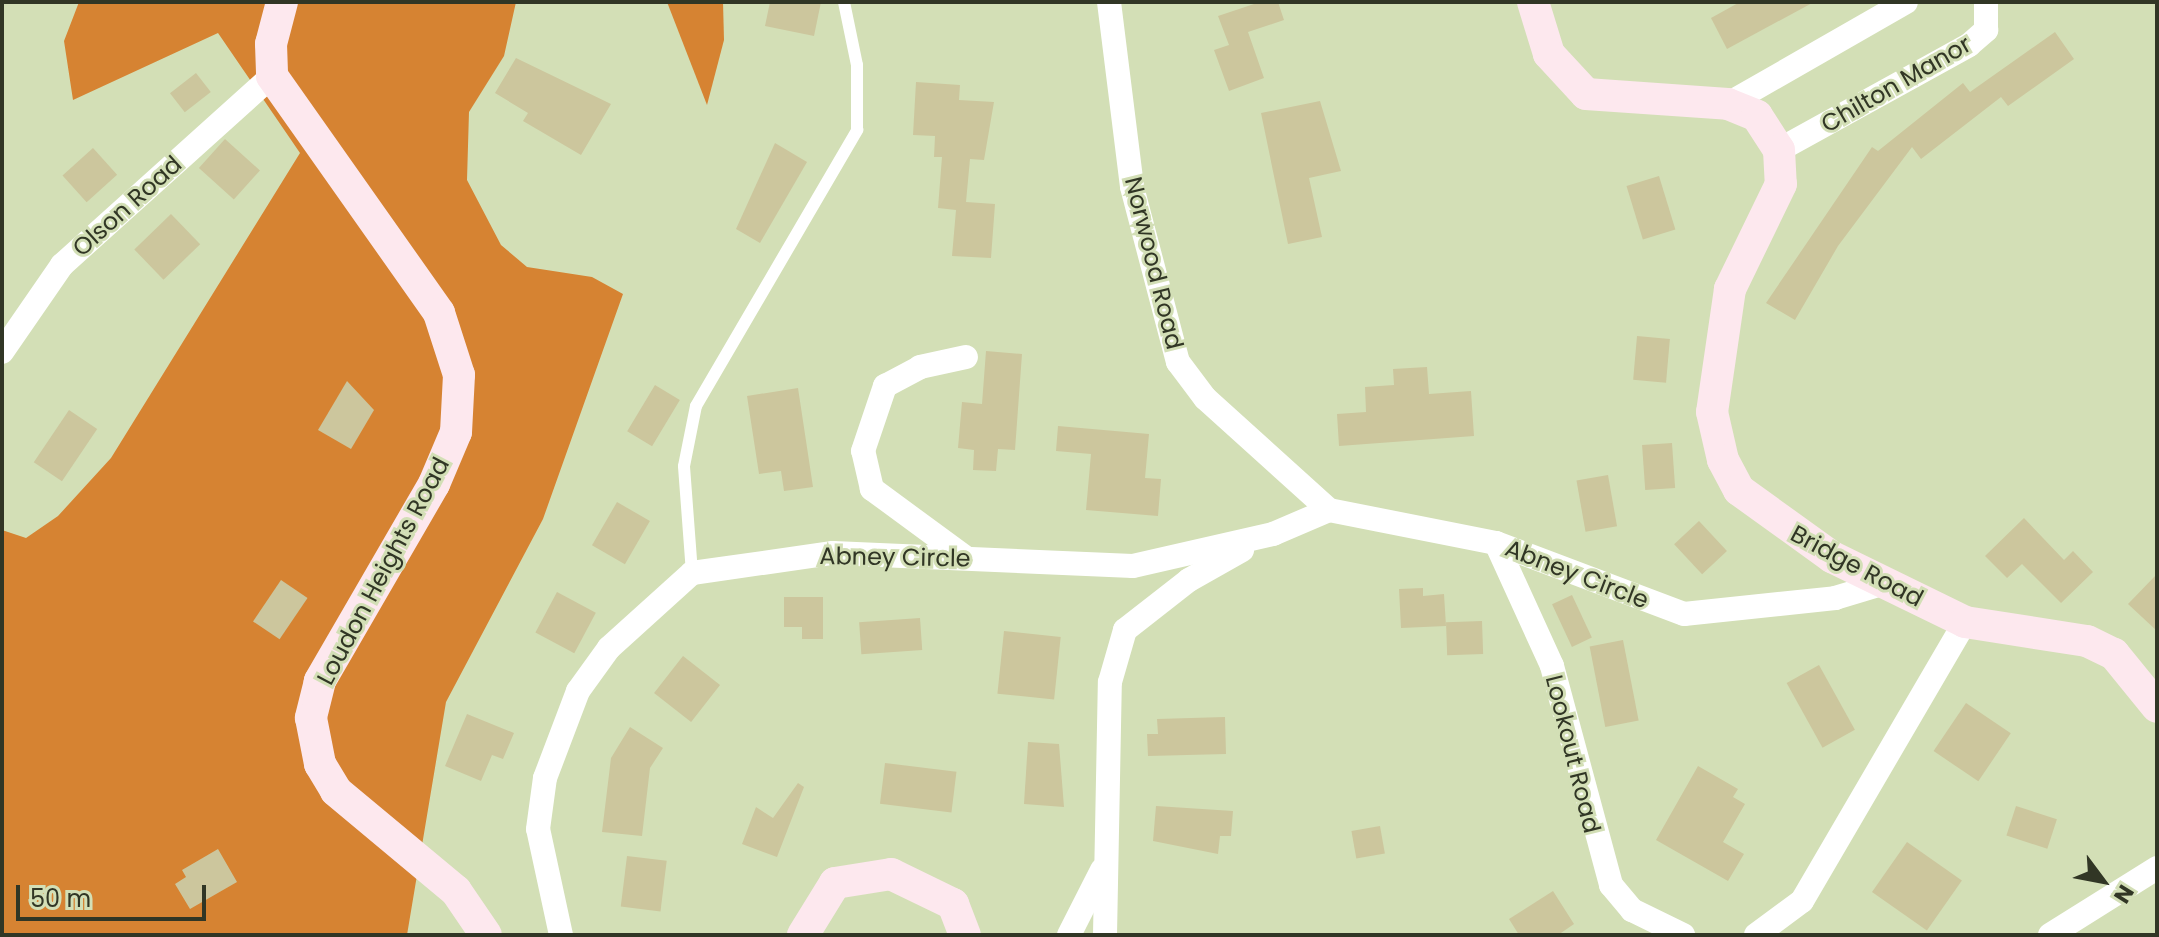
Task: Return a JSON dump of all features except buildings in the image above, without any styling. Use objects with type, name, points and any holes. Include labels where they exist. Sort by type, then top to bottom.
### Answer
[{"type":"street","points":[[272,76],[271,44],[282,2]]},
{"type":"street","name":"Norwood Road","points":[[1109,2],[1132,187],[1178,362],[1205,398],[1329,510]]},
{"type":"street","points":[[1533,2],[1549,54],[1586,94],[1728,104],[1757,116],[1779,150]]},
{"type":"street","points":[[1728,104],[1906,2]]},
{"type":"street","name":"Chilton Manor","points":[[1779,150],[1969,45],[1986,30],[1986,2]]},
{"type":"street","name":"Olson Road","points":[[2,352],[62,265],[272,76]]},
{"type":"street","name":"Loudon Heights Road","points":[[272,76],[439,313],[459,375],[456,432],[434,484],[320,681],[311,718],[320,764],[336,791],[456,891],[486,935]]},
{"type":"street","name":"Bridge Road","points":[[1779,150],[1781,184],[1730,289],[1712,412],[1723,460],[1739,490],[1768,516],[1885,583],[1965,622],[2087,641],[2114,654],[2157,707]]},
{"type":"street","points":[[966,357],[920,367],[885,386],[863,451],[872,489],[966,558]]},
{"type":"street","name":"Abney Circle","points":[[1105,935],[1103,867],[1110,682],[1125,630],[1189,580],[1273,534],[1329,510],[1496,543],[1684,614],[1835,598],[1885,583]]},
{"type":"street","name":"Abney Circle","points":[[692,573],[833,553],[1133,566],[1273,534]]},
{"type":"street","name":"Lookout Road","points":[[1496,543],[1552,666],[1611,885],[1632,910],[1683,935]]},
{"type":"street","points":[[561,935],[538,829],[545,778],[578,691],[609,648],[692,573]]},
{"type":"street","points":[[1756,935],[1802,901],[1965,622]]},
{"type":"street","points":[[1069,935],[1103,867]]},
{"type":"street","points":[[2050,935],[2157,868]]},
{"type":"street","points":[[803,935],[835,883],[891,874],[953,904],[965,935]]},
{"type":"lane","points":[[692,573],[684,466],[696,406],[857,130],[857,65],[844,2]]},
{"type":"shaded area","points":[[79,2],[516,2],[504,56],[469,112],[467,180],[501,245],[527,267],[592,277],[623,294],[543,519],[446,702],[407,935],[2,935],[2,530],[26,538],[58,516],[111,458],[300,153],[218,33],[73,100],[64,41]]},
{"type":"shaded area","points":[[667,2],[723,2],[724,40],[707,105]]}]
